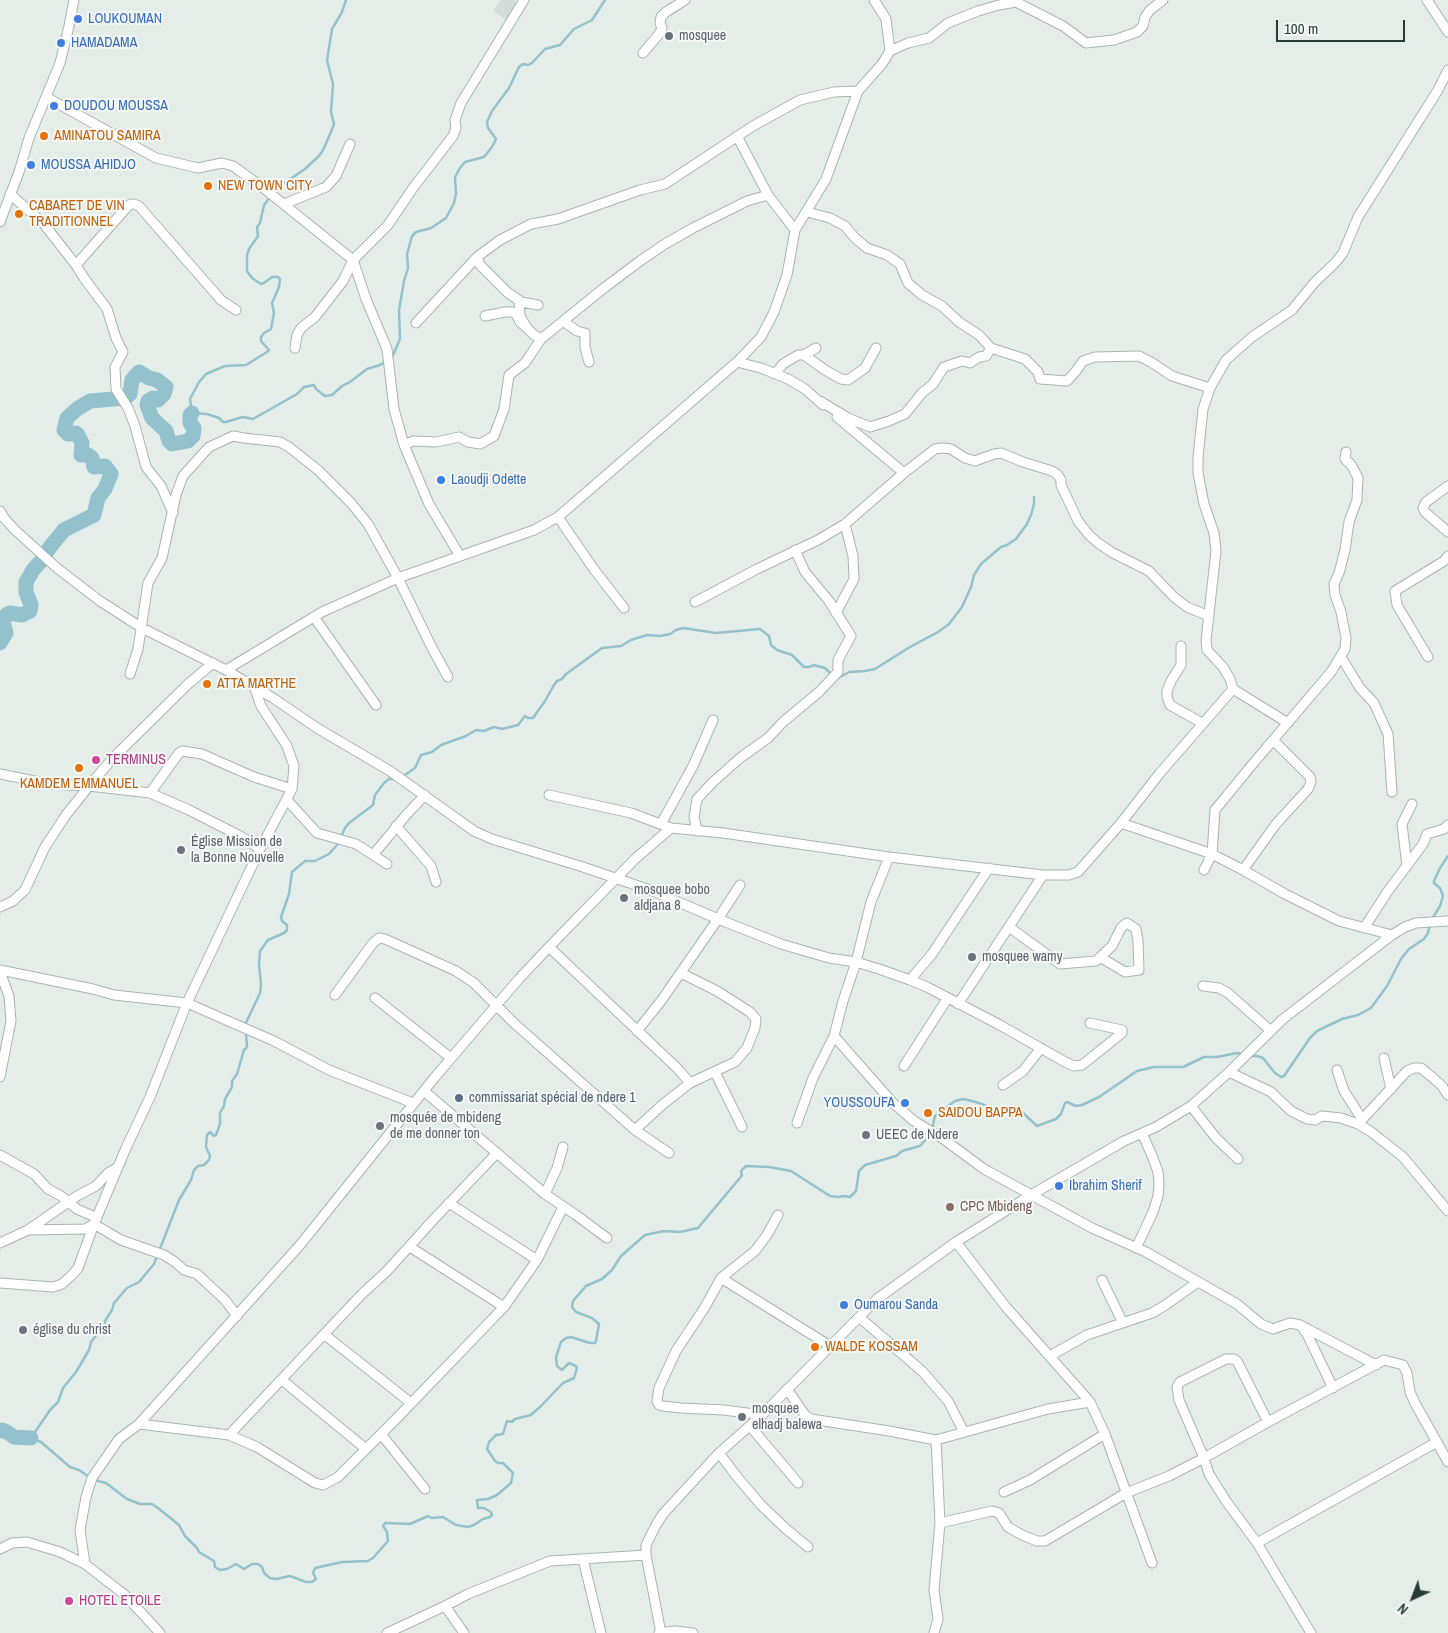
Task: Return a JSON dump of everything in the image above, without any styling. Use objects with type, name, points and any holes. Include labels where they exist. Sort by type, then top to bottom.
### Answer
[{"type":"street","points":[[0,222],[30,138],[60,63],[74,0]]},
{"type":"street","points":[[295,348],[297,335],[301,328],[315,317],[343,281],[353,260],[388,225],[452,136],[456,128],[455,120],[461,103],[524,0]]},
{"type":"street","points":[[642,53],[659,34],[662,28],[660,23],[661,17],[686,0]]},
{"type":"street","points":[[874,0],[886,20],[890,51]]},
{"type":"street","points":[[226,670],[314,617],[352,597],[398,578],[534,530],[558,517],[737,362],[761,337],[774,312],[787,275],[795,230],[826,179],[858,91],[882,64],[890,51],[908,43],[929,38],[948,23],[978,11],[1016,2],[1063,26],[1086,43],[1114,40],[1137,32],[1143,26],[1150,10],[1163,0]]},
{"type":"street","points":[[1426,0],[1448,32]]},
{"type":"street","points":[[1288,723],[1232,689],[1230,679],[1223,667],[1208,650],[1206,640],[1216,551],[1214,533],[1204,504],[1198,473],[1202,409],[1210,388],[1226,360],[1252,336],[1292,310],[1314,283],[1343,253],[1358,217],[1438,90],[1448,70]]},
{"type":"street","points":[[416,322],[477,257],[500,240],[531,224],[558,219],[640,190],[665,184],[753,126],[800,100],[834,92],[858,91]]},
{"type":"street","points":[[46,97],[156,158],[198,168],[222,163],[233,166],[353,260],[366,299],[387,349],[394,409],[404,445],[429,504],[460,556]]},
{"type":"street","points":[[737,136],[768,195],[795,230]]},
{"type":"street","points":[[282,203],[326,187],[336,176],[350,144]]},
{"type":"street","points":[[10,194],[43,223],[107,309],[116,338],[123,352],[115,367],[116,389],[128,408],[135,426],[146,467],[161,486],[173,513]]},
{"type":"street","points":[[404,445],[413,441],[436,442],[459,437],[468,442],[480,444],[494,436],[504,409],[509,375],[525,363],[541,339],[604,288],[665,244],[723,212],[747,201],[768,195]]},
{"type":"street","points":[[76,265],[128,206],[134,204],[140,206],[221,300],[236,310]]},
{"type":"street","points":[[807,212],[830,218],[845,226],[867,248],[887,255],[900,264],[908,282],[922,295],[942,306],[959,322],[979,335],[991,348],[1025,359],[1038,372],[1040,379],[1067,380],[1084,360],[1095,357],[1139,356],[1172,376],[1210,388]]},
{"type":"street","points":[[477,257],[480,265],[500,286],[526,304],[538,305]]},
{"type":"street","points":[[519,300],[520,316],[527,328]]},
{"type":"street","points":[[485,316],[513,312],[520,322],[541,339]]},
{"type":"street","points":[[563,321],[577,331],[585,333],[588,362]]},
{"type":"street","points":[[775,374],[783,364],[798,355],[804,355],[816,348]]},
{"type":"street","points":[[804,355],[833,375],[848,380],[865,368],[876,348]]},
{"type":"street","points":[[820,401],[848,418],[870,427],[905,414],[922,393],[933,384],[944,367],[962,361],[970,363],[978,357],[986,356],[991,348]]},
{"type":"street","points":[[737,362],[775,374],[805,389],[904,473]]},
{"type":"street","points":[[130,674],[138,649],[148,583],[162,558],[176,495],[183,476],[209,447],[233,436],[280,442],[289,447],[318,470],[351,503],[368,524],[398,578],[430,646],[448,677]]},
{"type":"street","points":[[695,602],[818,540],[845,524],[904,473],[935,449],[942,448],[951,449],[965,458],[974,461],[1001,453],[1052,471],[1058,475],[1078,521],[1098,544],[1149,571],[1174,597],[1188,607],[1209,616]]},
{"type":"street","points":[[1204,870],[1212,854],[1215,810],[1331,672],[1345,649],[1346,638],[1342,612],[1335,595],[1334,584],[1345,550],[1348,522],[1357,500],[1358,478],[1352,466],[1345,459],[1346,452]]},
{"type":"street","points":[[1448,486],[1426,502],[1423,508],[1425,512],[1448,532]]},
{"type":"street","points":[[0,511],[15,530],[57,568],[100,601],[142,628],[226,670],[390,771],[474,831],[653,891],[781,944],[829,958],[879,968],[910,980],[927,987],[1074,1066],[1082,1065],[1122,1033],[1122,1030],[1090,1023]]},
{"type":"street","points":[[558,517],[593,568],[624,608]]},
{"type":"street","points":[[836,613],[854,579],[853,556],[845,524]]},
{"type":"street","points":[[697,831],[694,817],[697,799],[740,758],[768,738],[783,722],[819,692],[838,672],[838,660],[851,636],[829,602],[805,572],[795,550]]},
{"type":"street","points":[[1428,657],[1398,605],[1395,591],[1444,561],[1448,556]]},
{"type":"street","points":[[314,617],[376,705]]},
{"type":"street","points":[[1181,646],[1181,665],[1171,681],[1167,697],[1170,705],[1202,723]]},
{"type":"street","points":[[1341,658],[1360,688],[1374,703],[1388,734],[1392,792]]},
{"type":"street","points":[[0,908],[13,901],[25,890],[45,848],[66,815],[89,786],[167,705],[213,663]]},
{"type":"street","points":[[0,1283],[53,1287],[62,1284],[78,1268],[118,1167],[150,1097],[187,1002],[260,849],[292,789],[294,766],[287,746],[261,706],[255,689]]},
{"type":"street","points":[[549,795],[631,813],[671,828],[723,833],[888,857],[1043,875],[1070,875],[1078,872],[1121,823],[1232,689]]},
{"type":"street","points":[[661,824],[693,766],[712,720]]},
{"type":"street","points":[[1243,870],[1276,824],[1308,789],[1311,782],[1310,777],[1272,740]]},
{"type":"street","points":[[150,794],[182,751],[202,754],[254,777],[292,789]]},
{"type":"street","points":[[0,774],[49,784],[89,786],[150,794],[189,810],[242,837],[260,849]]},
{"type":"street","points":[[373,855],[396,826],[425,795]]},
{"type":"street","points":[[287,800],[317,833],[356,844],[387,864]]},
{"type":"street","points":[[1407,866],[1402,824],[1412,804]]},
{"type":"street","points":[[1121,823],[1212,854],[1284,894],[1338,920],[1392,935]]},
{"type":"street","points":[[1364,928],[1388,890],[1423,844],[1428,834],[1444,829],[1448,825]]},
{"type":"street","points":[[396,826],[431,866],[436,882]]},
{"type":"street","points":[[85,1564],[80,1530],[86,1497],[92,1478],[119,1439],[138,1424],[320,1222],[413,1103],[549,946],[650,846],[671,828]]},
{"type":"street","points":[[796,1123],[813,1078],[834,1036],[842,1001],[856,962],[871,902],[888,857]]},
{"type":"street","points":[[910,980],[932,954],[988,868]]},
{"type":"street","points":[[958,1004],[1043,875]]},
{"type":"street","points":[[637,1031],[681,973],[740,884]]},
{"type":"street","points":[[692,1633],[674,1631],[660,1633],[646,1555],[646,1545],[656,1525],[663,1514],[719,1453],[762,1415],[877,1299],[956,1242],[1031,1195],[1107,1150],[1191,1106],[1299,1006],[1392,935],[1416,923],[1448,921]]},
{"type":"street","points":[[1009,927],[1060,964],[1096,961],[1100,957],[1112,946],[1124,925],[1127,923],[1136,929],[1139,970],[1125,972],[1100,957]]},
{"type":"street","points":[[335,995],[373,942],[378,938],[385,939],[456,971],[474,983],[496,1006],[635,1130],[669,1153]]},
{"type":"street","points":[[549,946],[678,1069],[690,1083]]},
{"type":"street","points":[[0,971],[93,989],[114,995],[187,1002],[274,1041],[329,1070],[413,1103]]},
{"type":"street","points":[[0,971],[9,996],[12,1021],[0,1077]]},
{"type":"street","points":[[635,1130],[690,1083],[735,1062],[747,1048],[756,1028],[756,1019],[750,1012],[717,991],[681,973]]},
{"type":"street","points":[[1203,986],[1219,988],[1228,993],[1271,1030]]},
{"type":"street","points":[[375,998],[451,1058]]},
{"type":"street","points":[[904,1066],[947,999]]},
{"type":"street","points":[[834,1036],[892,1102],[914,1121],[942,1138],[984,1169],[1092,1228],[1136,1248],[1198,1282],[1237,1304],[1251,1317],[1267,1327],[1273,1329],[1290,1323],[1300,1325],[1376,1365]]},
{"type":"street","points":[[1003,1085],[1023,1071],[1041,1048]]},
{"type":"street","points":[[1384,1058],[1391,1089]]},
{"type":"street","points":[[1360,1121],[1407,1071],[1414,1068],[1420,1068],[1442,1086],[1448,1094]]},
{"type":"street","points":[[1337,1070],[1344,1091],[1360,1121],[1403,1157],[1448,1211]]},
{"type":"street","points":[[715,1072],[742,1126]]},
{"type":"street","points":[[1229,1072],[1271,1092],[1291,1111],[1307,1119],[1314,1120],[1322,1116],[1329,1116],[1360,1121]]},
{"type":"street","points":[[424,1092],[545,1194],[576,1214],[607,1238]]},
{"type":"street","points":[[1191,1106],[1216,1138],[1238,1159]]},
{"type":"street","points":[[1136,1248],[1153,1212],[1158,1196],[1159,1184],[1158,1172],[1142,1133]]},
{"type":"street","points":[[545,1194],[557,1168],[563,1147]]},
{"type":"street","points":[[229,1435],[362,1294],[410,1247],[497,1153]]},
{"type":"street","points":[[0,1155],[34,1174],[48,1189],[61,1196],[121,1240],[164,1255],[184,1270],[197,1274],[225,1300],[237,1316]]},
{"type":"street","points":[[0,1243],[28,1230],[68,1202],[96,1186],[108,1173],[118,1167]]},
{"type":"street","points":[[449,1203],[537,1260]]},
{"type":"street","points":[[138,1424],[229,1435],[257,1447],[315,1483],[323,1485],[338,1477],[504,1307],[537,1260],[563,1207]]},
{"type":"street","points":[[762,1415],[724,1410],[663,1406],[657,1402],[659,1388],[676,1351],[701,1314],[721,1278],[755,1251],[778,1215]]},
{"type":"street","points":[[28,1230],[85,1228],[96,1221]]},
{"type":"street","points":[[956,1242],[1006,1307],[1090,1402],[1105,1434],[1152,1563]]},
{"type":"street","points":[[410,1247],[504,1307]]},
{"type":"street","points":[[721,1278],[830,1346]]},
{"type":"street","points":[[1102,1280],[1123,1323]]},
{"type":"street","points":[[1050,1356],[1087,1335],[1158,1309],[1198,1282]]},
{"type":"street","points":[[859,1317],[922,1371],[948,1401],[964,1432]]},
{"type":"street","points":[[1300,1325],[1307,1334],[1333,1388]]},
{"type":"street","points":[[325,1335],[411,1403]]},
{"type":"street","points":[[1268,1422],[1237,1361],[1234,1359],[1226,1359],[1180,1382],[1177,1386],[1179,1400],[1209,1474],[1257,1543],[1311,1633]]},
{"type":"street","points":[[940,1523],[992,1511],[999,1513],[1008,1527],[1022,1536],[1037,1541],[1046,1541],[1126,1493],[1169,1476],[1204,1458],[1384,1360],[1403,1365],[1408,1373],[1410,1392],[1448,1462]]},
{"type":"street","points":[[282,1380],[366,1449]]},
{"type":"street","points":[[787,1389],[805,1415],[811,1419],[936,1440],[1048,1409],[1090,1402]]},
{"type":"street","points":[[750,1426],[798,1483]]},
{"type":"street","points":[[381,1434],[425,1489]]},
{"type":"street","points":[[1004,1492],[1030,1480],[1105,1434]]},
{"type":"street","points":[[934,1633],[938,1619],[934,1590],[940,1523],[936,1440]]},
{"type":"street","points":[[1257,1543],[1437,1442]]},
{"type":"street","points":[[719,1453],[762,1505],[784,1528],[808,1547]]},
{"type":"street","points":[[0,1549],[12,1543],[26,1542],[60,1552],[85,1564],[124,1595],[160,1633]]},
{"type":"street","points":[[387,1633],[468,1594],[550,1562],[646,1555]]},
{"type":"street","points":[[583,1559],[601,1633]]},
{"type":"street","points":[[445,1606],[464,1633]]},
{"type":"shaded area","points":[[501,0],[514,0],[518,3],[506,20],[493,11]]},
{"type":"waterway","points":[[346,0],[342,12],[332,29],[327,60],[333,84],[331,112],[334,124],[331,132],[319,156],[305,169],[277,188],[264,205],[260,223],[257,227],[258,236],[247,255],[247,271],[252,278],[261,284],[272,277],[280,279],[279,287],[272,303],[274,313],[271,329],[261,337],[261,341],[269,350],[246,365],[225,366],[206,374],[199,382],[190,399],[192,413],[207,414],[219,418],[223,422],[243,417],[253,419],[297,394],[304,387],[314,385],[325,396],[332,395],[367,369],[386,361]]},
{"type":"waterway","points":[[391,360],[400,339],[399,310],[408,268],[407,254],[412,236],[416,232],[431,228],[446,218],[454,203],[456,194],[455,177],[460,168],[465,162],[484,157],[492,147],[496,139],[488,128],[487,122],[492,111],[509,88],[519,67],[523,64],[528,65],[532,63],[545,49],[560,45],[574,29],[592,20],[605,0]]},
{"type":"waterway","points":[[0,643],[6,633],[3,622],[7,614],[22,615],[30,611],[31,605],[26,592],[26,582],[33,570],[64,530],[94,515],[98,498],[105,489],[111,474],[105,466],[94,467],[92,458],[88,455],[81,455],[82,443],[78,435],[76,433],[68,434],[64,430],[67,418],[90,401],[125,398],[130,394],[132,380],[139,372],[157,380],[166,387],[164,394],[158,400],[153,398],[148,401],[147,405],[152,418],[166,431],[172,444],[188,441],[193,436],[194,428],[190,423],[190,415],[192,413]]},
{"type":"waterway","points":[[836,679],[849,672],[875,669],[949,624],[962,607],[974,575],[981,564],[1001,547],[1016,539],[1027,524],[1034,504],[1034,497]]},
{"type":"waterway","points":[[402,777],[415,768],[421,755],[432,752],[441,745],[466,736],[476,730],[484,731],[494,727],[502,729],[518,725],[525,716],[533,718],[554,685],[566,674],[602,648],[621,646],[631,640],[647,635],[660,636],[683,628],[716,633],[760,629],[769,636],[771,645],[777,650],[792,655],[804,667],[814,665],[825,668],[832,675]]},
{"type":"waterway","points":[[245,1025],[260,993],[260,951],[268,940],[287,930],[287,925],[282,921],[281,917],[289,894],[292,872],[305,861],[315,861],[329,854],[337,845],[349,823],[373,805],[375,795],[384,783],[389,779],[396,779]]},
{"type":"waterway","points":[[1432,919],[1440,906],[1443,896],[1440,888],[1434,881],[1448,856]]},
{"type":"waterway","points":[[1249,1056],[1263,1058],[1275,1073],[1281,1077],[1284,1076],[1310,1038],[1317,1031],[1371,1008],[1387,986],[1401,959],[1409,949],[1424,939],[1430,924]]},
{"type":"waterway","points":[[246,1033],[247,1047],[244,1050],[237,1074],[232,1081],[232,1087],[220,1113],[220,1124],[216,1135],[214,1136],[210,1132],[207,1135],[206,1147],[210,1156],[209,1160],[194,1170],[191,1180],[179,1200],[154,1264],[139,1282],[127,1288],[114,1303],[105,1324],[91,1342],[89,1350],[76,1372],[63,1388],[58,1402],[50,1410],[31,1438],[41,1442],[70,1467],[79,1470],[94,1480],[106,1483],[127,1499],[140,1504],[152,1504],[158,1508],[179,1525],[185,1536],[199,1552],[214,1561],[215,1567],[220,1570],[227,1569],[236,1564],[244,1569],[252,1564],[258,1564],[262,1567],[264,1573],[270,1578],[276,1579],[290,1576],[306,1582],[312,1582],[316,1579],[313,1573],[315,1568],[342,1562],[368,1561],[388,1541],[387,1532],[383,1526],[385,1523],[410,1524],[428,1516],[432,1518],[443,1517],[456,1525],[468,1527],[490,1517],[492,1515],[491,1512],[484,1508],[478,1508],[477,1500],[488,1499],[497,1495],[511,1483],[513,1473],[503,1463],[495,1461],[487,1449],[489,1442],[496,1435],[503,1434],[507,1421],[512,1422],[515,1419],[531,1415],[563,1383],[574,1378],[576,1366],[569,1363],[562,1370],[557,1366],[556,1357],[561,1342],[571,1337],[590,1343],[595,1343],[596,1341],[599,1324],[592,1318],[576,1312],[572,1307],[573,1301],[586,1286],[602,1279],[612,1270],[621,1256],[645,1235],[664,1231],[680,1232],[698,1228],[739,1179],[742,1175],[741,1171],[746,1166],[769,1167],[791,1171],[830,1196],[850,1197],[856,1191],[859,1171],[865,1165],[896,1156],[902,1151],[920,1146],[931,1134]]},
{"type":"waterway","points":[[932,1129],[935,1116],[955,1101],[963,1099],[1012,1115],[1021,1111],[1037,1126],[1056,1119],[1061,1114],[1065,1103],[1076,1106],[1082,1105],[1099,1097],[1137,1071],[1154,1067],[1183,1067],[1204,1057],[1217,1057],[1237,1053],[1244,1054]]},
{"type":"waterway","points":[[0,1431],[7,1432],[14,1437],[31,1438]]},
{"type":"place","name":"LOUKOUMAN","points":[[78,19]]},
{"type":"place","name":"mosquee","points":[[669,36]]},
{"type":"place","name":"HAMADAMA","points":[[61,43]]},
{"type":"place","name":"DOUDOU MOUSSA","points":[[54,106]]},
{"type":"place","name":"AMINATOU SAMIRA","points":[[44,136]]},
{"type":"place","name":"MOUSSA AHIDJO","points":[[31,165]]},
{"type":"place","name":"NEW TOWN CITY","points":[[208,186]]},
{"type":"place","name":"CABARET DE VIN TRADITIONNEL","points":[[19,214]]},
{"type":"place","name":"Laoudji Odette","points":[[441,480]]},
{"type":"place","name":"ATTA MARTHE","points":[[207,684]]},
{"type":"place","name":"TERMINUS","points":[[96,760]]},
{"type":"place","name":"KAMDEM EMMANUEL","points":[[79,768]]},
{"type":"place","name":"Église Mission de la Bonne Nouvelle","points":[[181,850]]},
{"type":"place","name":"mosquee bobo aldjana 8","points":[[624,898]]},
{"type":"place","name":"mosquee wamy","points":[[972,957]]},
{"type":"place","name":"commissariat spécial de ndere 1","points":[[459,1098]]},
{"type":"place","name":"YOUSSOUFA","points":[[905,1103]]},
{"type":"place","name":"SAIDOU BAPPA","points":[[928,1113]]},
{"type":"place","name":"mosquée de mbideng de me donner ton","points":[[380,1126]]},
{"type":"place","name":"UEEC de Ndere","points":[[866,1135]]},
{"type":"place","name":"Ibrahim Sherif","points":[[1059,1186]]},
{"type":"place","name":"CPC Mbideng","points":[[950,1207]]},
{"type":"place","name":"Oumarou Sanda","points":[[844,1305]]},
{"type":"place","name":"église du christ","points":[[23,1330]]},
{"type":"place","name":"WALDE KOSSAM","points":[[815,1347]]},
{"type":"place","name":"mosquee elhadj balewa","points":[[742,1417]]},
{"type":"place","name":"HOTEL ETOILE","points":[[69,1601]]}]
